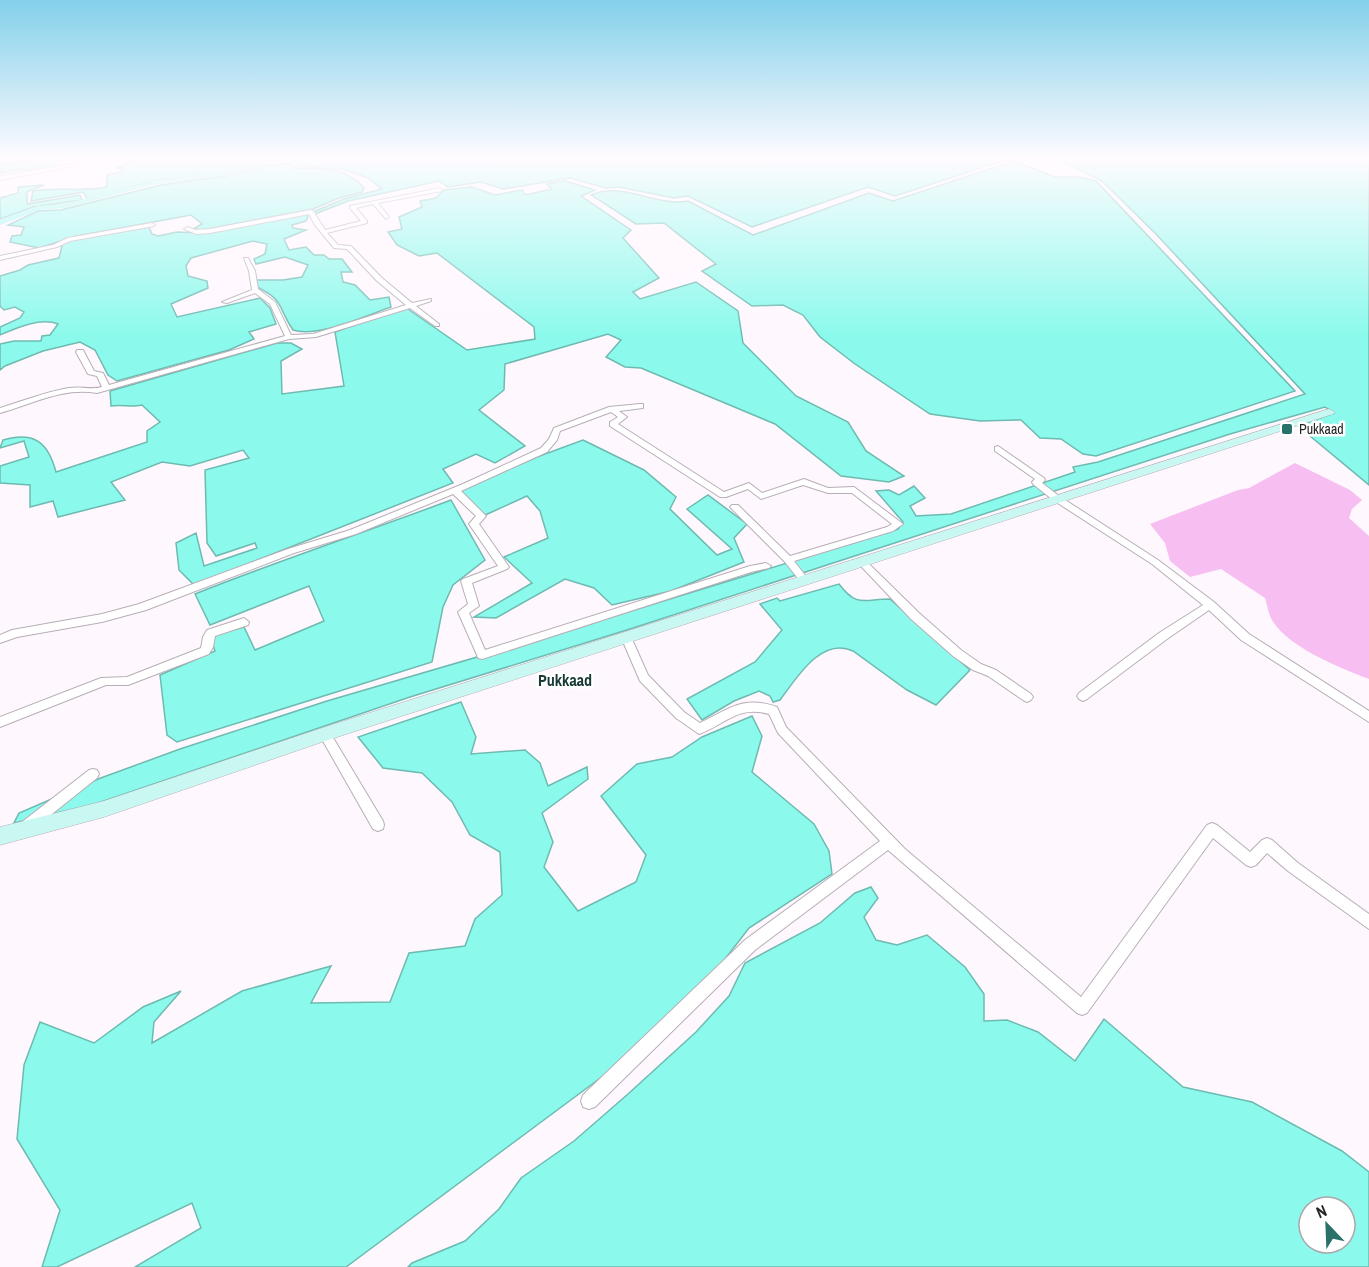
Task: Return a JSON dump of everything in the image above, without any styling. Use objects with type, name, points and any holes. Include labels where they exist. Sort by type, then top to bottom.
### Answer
[{"type":"street","points":[[187,229],[203,232],[283,217]]},
{"type":"street","points":[[314,217],[336,248],[349,248],[366,267],[410,306],[438,325]]},
{"type":"street","points":[[323,232],[365,222],[361,217]]},
{"type":"street","points":[[0,258],[55,246],[68,240],[152,225]]},
{"type":"street","points":[[246,259],[252,271],[252,284],[256,291],[273,303],[289,337]]},
{"type":"street","points":[[225,302],[256,291]]},
{"type":"street","points":[[0,411],[70,390],[86,387],[97,391],[289,337],[314,336],[429,300]]},
{"type":"street","points":[[80,351],[92,372],[100,375],[106,388]]},
{"type":"street","points":[[0,639],[16,633],[102,618],[142,607],[291,551],[353,532],[544,450],[553,440],[557,430],[612,409],[640,406]]},
{"type":"street","points":[[612,409],[623,417],[613,424],[723,495],[749,486],[761,496],[804,482],[816,489],[834,492],[854,490],[898,524],[890,529],[788,560]]},
{"type":"street","points":[[0,836],[104,809],[325,734],[803,579],[1329,412]]},
{"type":"street","points":[[998,449],[1041,480],[1036,482],[1056,498],[1155,562],[1210,605],[1245,637],[1369,717]]},
{"type":"street","points":[[454,490],[481,516],[474,524],[504,567],[466,581],[474,606],[463,612],[482,655],[603,614],[766,566]]},
{"type":"street","points":[[735,507],[788,560],[803,579]]},
{"type":"street","points":[[861,561],[915,616],[957,653],[1027,697]]},
{"type":"street","points":[[1083,696],[1163,636],[1210,605]]},
{"type":"street","points":[[0,722],[105,681],[128,681],[205,651],[211,633],[244,622]]},
{"type":"street","points":[[626,637],[644,678],[680,715],[699,729],[744,705],[756,704],[773,710],[782,730],[889,842],[1082,1008],[1212,828],[1251,861],[1267,844],[1293,867],[1369,922]]},
{"type":"street","points":[[325,734],[378,825]]},
{"type":"street","points":[[18,833],[93,774]]},
{"type":"street","points":[[589,1101],[750,945],[889,842]]},
{"type":"shaded area","points":[[25,217],[179,217],[77,236],[39,248],[10,242],[12,236],[21,235],[24,227],[8,225]]},
{"type":"shaded area","points":[[194,217],[270,217],[203,230],[193,229],[202,224]]},
{"type":"shaded area","points":[[289,217],[308,217],[306,221],[292,225],[293,228],[306,230],[284,239],[289,250],[306,247],[314,255],[324,255],[329,259],[342,259],[352,272],[341,272],[343,282],[355,285],[370,300],[389,297],[391,307],[328,329],[303,332],[293,330],[276,300],[255,286],[253,280],[283,280],[302,277],[308,265],[285,257],[256,264],[254,259],[265,254],[267,244],[253,241],[191,258],[186,266],[188,276],[207,281],[208,288],[171,304],[177,317],[260,298],[270,308],[276,324],[249,332],[254,339],[229,350],[117,381],[108,375],[95,350],[80,342],[43,351],[0,370],[0,344],[14,341],[41,341],[42,336],[50,335],[58,324],[36,323],[0,335],[0,327],[20,318],[24,312],[15,307],[4,310],[0,306],[0,276],[28,265],[59,258],[63,242],[149,227],[152,234],[158,236],[177,232],[203,233]]},
{"type":"shaded area","points":[[399,217],[612,217],[631,230],[623,238],[659,278],[633,292],[640,299],[696,282],[738,311],[743,343],[796,396],[848,422],[866,451],[904,476],[889,482],[841,476],[775,424],[641,368],[625,367],[606,357],[621,340],[608,334],[505,364],[504,390],[479,410],[525,446],[495,463],[476,454],[443,469],[453,483],[194,585],[179,570],[176,543],[196,533],[204,566],[257,548],[255,543],[216,556],[207,543],[205,470],[249,458],[243,450],[190,466],[162,462],[111,482],[125,500],[58,517],[53,501],[30,507],[30,485],[0,483],[0,466],[29,457],[24,441],[0,448],[3,440],[23,437],[38,441],[49,453],[56,472],[147,442],[147,431],[160,422],[142,405],[111,406],[110,391],[277,343],[291,343],[302,349],[281,361],[282,394],[344,386],[335,332],[405,307],[467,350],[535,339],[534,327],[437,253],[419,256],[397,245],[388,232],[402,229]]},
{"type":"shaded area","points":[[625,217],[719,217],[753,235],[802,217],[1130,217],[1295,391],[1096,456],[1083,454],[1061,439],[1040,438],[1021,420],[980,421],[930,414],[855,364],[820,337],[803,315],[783,305],[752,306],[702,271],[716,264],[664,223],[636,224]]},
{"type":"shaded area","points":[[732,217],[781,217],[752,227]]},
{"type":"shaded area","points":[[1139,217],[1369,217],[1369,485],[1298,426],[1334,413],[1325,407],[1230,434],[630,629],[410,697],[95,804],[14,823],[19,813],[98,779],[180,749],[327,701],[559,633],[898,529],[903,522],[876,491],[889,490],[899,495],[914,486],[925,498],[910,506],[916,516],[951,514],[1075,472],[1073,467],[1098,462],[1305,394]]},
{"type":"shaded area","points":[[583,440],[644,470],[676,497],[670,509],[717,555],[732,549],[687,509],[708,495],[747,524],[734,538],[744,562],[671,591],[612,605],[594,588],[565,579],[496,618],[474,617],[532,583],[504,557],[548,538],[540,511],[527,496],[483,516],[459,491]]},
{"type":"shaded area","points":[[1295,463],[1350,490],[1362,500],[1352,509],[1349,518],[1369,536],[1369,679],[1299,646],[1277,627],[1270,616],[1265,598],[1221,569],[1190,577],[1170,561],[1165,543],[1150,524],[1238,490],[1249,488]]},
{"type":"shaded area","points":[[451,500],[485,560],[453,585],[443,607],[432,662],[177,742],[167,735],[160,675],[215,651],[210,636],[244,627],[255,650],[324,621],[309,586],[210,625],[195,594]]},
{"type":"shaded area","points":[[839,584],[845,592],[856,599],[867,601],[890,599],[970,670],[936,705],[907,690],[853,651],[841,648],[830,649],[810,662],[780,700],[773,702],[770,696],[759,691],[734,701],[702,720],[687,699],[755,662],[782,630],[760,604],[777,598],[780,601]]},
{"type":"shaded area","points":[[461,702],[476,737],[471,754],[525,750],[540,763],[548,786],[587,767],[588,779],[542,813],[553,842],[544,867],[578,911],[636,882],[646,855],[601,796],[637,764],[672,757],[702,737],[752,716],[762,736],[752,772],[814,824],[829,851],[832,874],[749,928],[715,972],[626,1059],[346,1267],[135,1267],[201,1228],[192,1203],[57,1267],[42,1267],[60,1210],[17,1139],[24,1065],[40,1022],[94,1043],[143,1007],[181,991],[154,1022],[152,1043],[242,991],[331,966],[311,1003],[390,1002],[409,953],[465,946],[475,919],[502,895],[500,852],[470,835],[452,802],[422,773],[383,768],[358,737]]},
{"type":"shaded area","points":[[871,887],[878,898],[864,917],[876,940],[897,945],[927,935],[965,967],[984,994],[984,1021],[1007,1020],[1038,1032],[1075,1061],[1104,1019],[1183,1087],[1252,1102],[1342,1151],[1369,1172],[1369,1267],[408,1267],[412,1263],[465,1241],[499,1209],[521,1178],[574,1141],[628,1094],[696,1032],[729,996],[745,963],[820,923],[855,893]]},
{"type":"waterway","points":[[0,223],[15,217]]},
{"type":"place","name":"Pukkaad","points":[[1287,429]]},
{"type":"district","name":"Pukkaad","points":[[565,680]]}]
